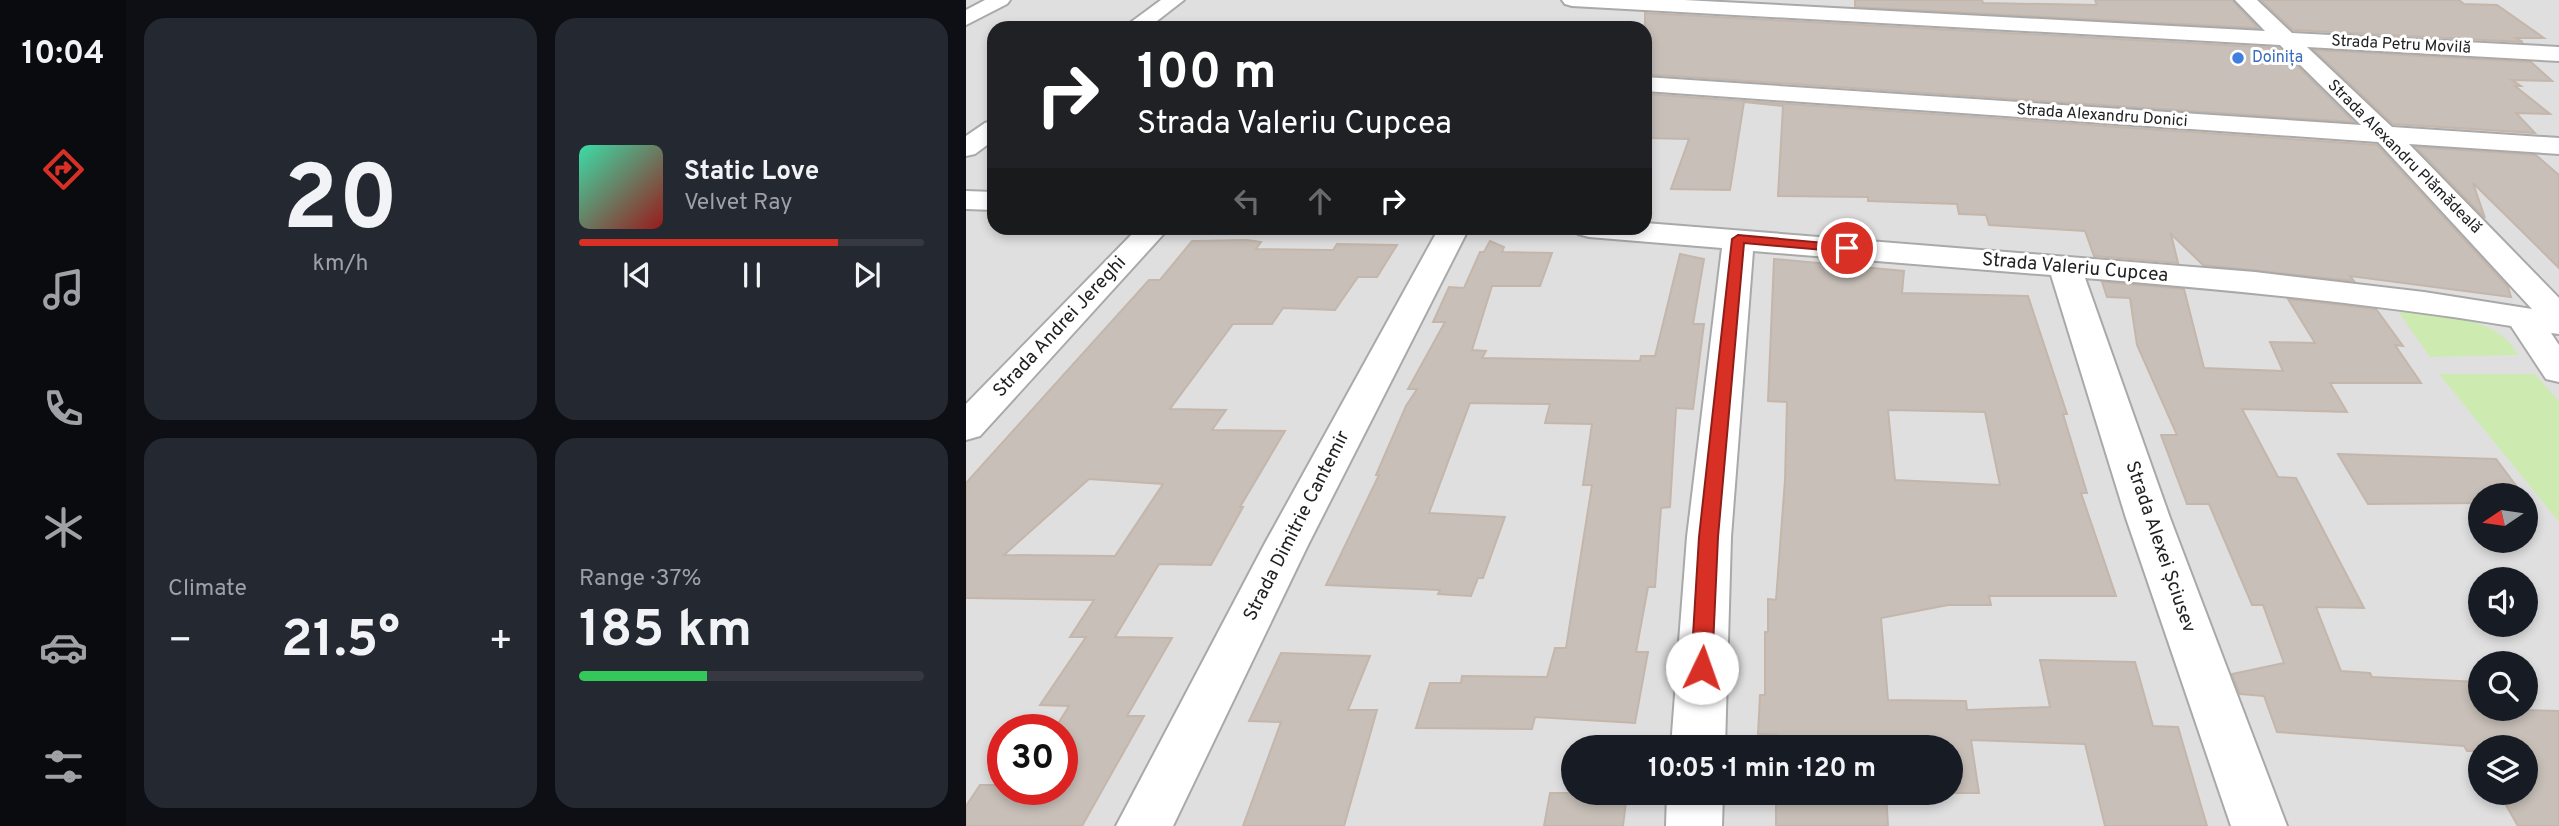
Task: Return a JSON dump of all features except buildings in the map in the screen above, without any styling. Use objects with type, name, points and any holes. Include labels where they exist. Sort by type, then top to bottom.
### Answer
[{"type":"street","points":[[966,19],[1000,0]]},
{"type":"street","points":[[1144,21],[1174,0]]},
{"type":"street","name":"Strada Petru Movilă","points":[[1572,0],[1818,6],[2034,25],[2559,54]]},
{"type":"street","points":[[2027,0],[2034,25]]},
{"type":"street","name":"Strada Alexandru Plămădeală","points":[[2245,0],[2386,135],[2559,318]]},
{"type":"street","name":"Strada Alexandru Donici","points":[[1652,84],[2559,146]]},
{"type":"street","points":[[966,124],[987,126]]},
{"type":"street","points":[[966,148],[987,132]]},
{"type":"street","points":[[966,200],[987,201]]},
{"type":"street","name":"Strada Valeriu Cupcea","points":[[1652,233],[2268,284],[2424,302],[2559,324]]},
{"type":"street","name":"Strada Andrei Jereghi","points":[[966,427],[1147,235]]},
{"type":"street","name":"Strada Dimitrie Cantemir","points":[[1144,826],[1286,545],[1450,235]]},
{"type":"street","points":[[1699,735],[1709,537],[1738,239]]},
{"type":"street","name":"Strada Alexei Șciusev","points":[[2065,267],[2148,518],[2259,826]]},
{"type":"street","points":[[2522,317],[2559,371]]},
{"type":"street","points":[[1694,826],[1695,805]]},
{"type":"shaded area","points":[[966,0],[2559,0],[2559,826],[966,826]]},
{"type":"green space","points":[[2397,310],[2464,319],[2481,325],[2509,342],[2518,355],[2430,357]]},
{"type":"green space","points":[[2439,374],[2535,374],[2559,401],[2559,522],[2538,496],[2538,483],[2527,483]]},
{"type":"place","name":"Doinița","points":[[2238,58]]},
{"type":"route","points":[[1702,668],[1709,537],[1738,239],[1847,248]]}]
